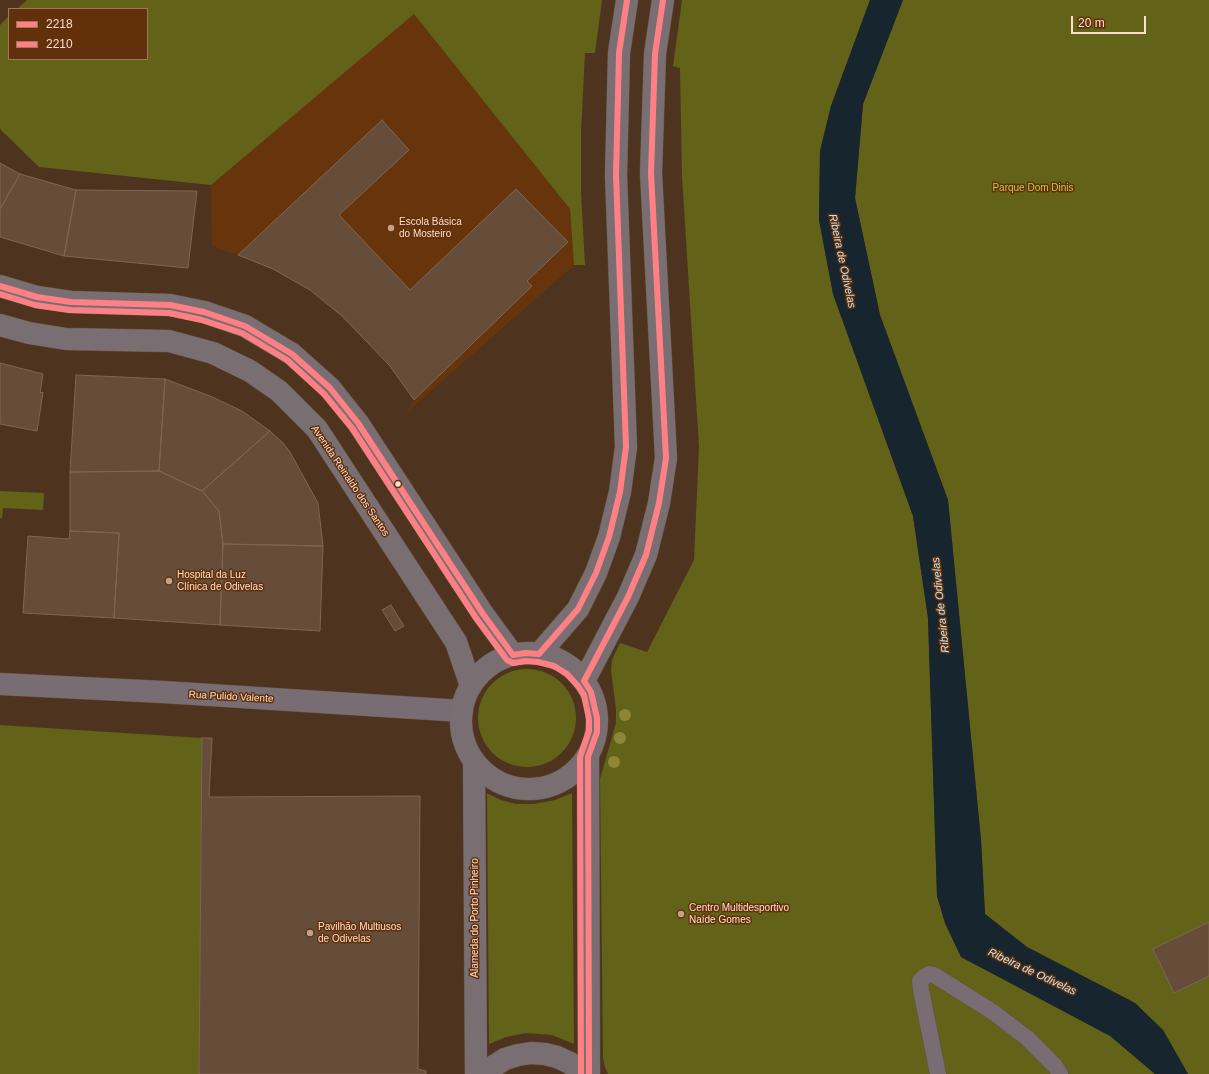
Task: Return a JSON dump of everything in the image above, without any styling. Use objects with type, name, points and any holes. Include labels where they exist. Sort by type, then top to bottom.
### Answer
[{"type":"main road","points":[[540,654],[578,609],[596,573],[609,537],[620,492],[626,454],[616,175],[619,53],[627,0]]},
{"type":"main road","points":[[584,681],[628,597],[646,555],[659,503],[666,458],[651,174],[655,54],[663,0]]},
{"type":"main road","points":[[0,286],[37,297],[71,302],[170,305],[204,312],[245,326],[292,354],[330,388],[358,423],[483,614],[513,655]]},
{"type":"main road","name":"Avenida Reinaldo dos Santos","points":[[0,325],[29,333],[66,338],[169,341],[213,353],[250,371],[278,391],[317,429],[456,642],[471,686]]},
{"type":"main road","points":[[526,653],[540,654],[557,659],[572,668],[584,681],[591,692],[595,705],[597,732],[588,757],[569,776],[558,783],[545,787],[519,789],[494,779],[483,772],[474,761],[466,746],[461,728],[462,711],[465,698],[471,686],[487,668],[496,662],[513,655],[526,653]]},
{"type":"main road","points":[[588,757],[589,1074]]},
{"type":"main road","name":"Alameda do Porto Pinheiro","points":[[474,761],[476,1074]]},
{"type":"main road","points":[[485,1074],[494,1066],[506,1059],[531,1053],[558,1057],[570,1063],[583,1074]]},
{"type":"street","name":"Rua Pulido Valente","points":[[0,684],[179,693],[462,711]]},
{"type":"street","points":[[938,1074],[920,981],[929,974],[934,975],[949,984],[993,1012],[1016,1029],[1055,1066],[1060,1074]]},
{"type":"shaded area","name":"Escola Básica do Mosteiro","points":[[414,13],[570,209],[574,265],[406,413],[414,400],[390,366],[342,316],[310,290],[273,269],[212,246],[211,185]]},
{"type":"green space","points":[[27,0],[602,0],[595,53],[585,53],[581,133],[581,192],[585,265],[574,265],[570,209],[414,14],[211,185],[39,167],[0,128],[0,25],[8,17],[8,60],[148,60],[148,8],[18,8]]},
{"type":"green space","points":[[682,0],[870,0],[831,106],[820,151],[819,220],[833,294],[913,516],[928,618],[937,896],[945,923],[961,957],[1111,1036],[1155,1074],[608,1074],[603,1058],[600,779],[616,723],[616,709],[611,670],[612,660],[620,643],[647,652],[694,560],[699,447],[682,176],[680,68],[673,66]]},
{"type":"green space","name":"Parque Dom Dinis","points":[[903,0],[1209,0],[1209,1074],[1188,1074],[1163,1030],[1135,1003],[1027,947],[985,914],[981,840],[948,500],[880,315],[855,198],[863,104]]},
{"type":"green space","points":[[0,491],[44,493],[43,510],[3,508],[2,518],[0,518]]},
{"type":"green space","points":[[527,669],[546,673],[561,684],[572,699],[576,718],[572,737],[561,752],[546,763],[527,767],[508,763],[493,752],[482,737],[478,718],[482,699],[493,684],[508,673]]},
{"type":"green space","points":[[0,725],[202,738],[199,1074],[0,1074]]},
{"type":"green space","points":[[487,793],[501,800],[516,804],[534,804],[555,800],[572,793],[574,1044],[552,1035],[526,1033],[506,1037],[489,1044]]},
{"type":"water","name":"Ribeira de Odivelas","points":[[870,0],[903,0],[863,104],[855,198],[880,315],[948,500],[981,840],[985,914],[1027,947],[1135,1003],[1163,1030],[1188,1074],[1155,1074],[1110,1036],[961,957],[945,923],[937,896],[928,618],[913,516],[833,294],[819,220],[820,151],[831,106]]},
{"type":"building","points":[[382,120],[409,150],[339,215],[410,290],[516,189],[568,242],[527,281],[532,286],[414,400],[390,366],[342,316],[310,290],[273,269],[238,255]]},
{"type":"building","points":[[0,163],[20,174],[0,209]]},
{"type":"building","points":[[20,174],[76,190],[64,256],[0,237],[0,209]]},
{"type":"building","points":[[76,190],[197,191],[188,268],[64,256]]},
{"type":"building","points":[[0,363],[43,374],[40,393],[43,392],[37,431],[0,424]]},
{"type":"building","points":[[76,375],[165,379],[159,471],[70,472]]},
{"type":"building","points":[[165,379],[210,396],[242,411],[270,431],[202,491],[159,471]]},
{"type":"building","points":[[270,431],[290,452],[318,503],[323,546],[223,544],[219,511],[202,491]]},
{"type":"building","name":"Hospital da Luz Clínica de Odivelas","points":[[159,471],[202,491],[219,511],[223,544],[220,625],[114,618],[119,533],[70,531],[70,472]]},
{"type":"building","points":[[70,531],[119,533],[114,618],[23,613],[28,536],[69,539]]},
{"type":"building","points":[[223,544],[323,546],[320,631],[220,625]]},
{"type":"building","points":[[391,605],[404,626],[395,631],[382,610]]},
{"type":"building","name":"Pavilhão Multiusos de Odivelas","points":[[202,738],[212,738],[209,797],[420,796],[418,1069],[426,1071],[426,1074],[199,1074]]},
{"type":"building","points":[[1209,922],[1209,976],[1174,993],[1153,949]]},
{"type":"transit line","name":"2218","points":[[0,286],[37,297],[71,302],[170,305],[204,312],[245,326],[292,354],[330,388],[358,423],[483,614],[513,655],[526,653],[539,654],[578,609],[596,573],[609,537],[620,492],[626,447],[616,175],[619,53],[627,0]]},
{"type":"transit line","name":"2218","points":[[589,1074],[588,757],[597,732],[597,718],[591,692],[584,681],[628,597],[646,555],[659,503],[666,458],[651,173],[655,54],[663,0]]},
{"type":"transit line","name":"2210","points":[[0,294],[35,305],[70,310],[169,313],[202,320],[242,333],[287,360],[324,394],[352,428],[476,618],[507,660],[513,663],[526,661],[554,666],[567,674],[578,686],[584,695],[589,719],[589,731],[580,757],[581,1074]]},
{"type":"place","name":"Escola Básica do Mosteiro","points":[[391,228]]},
{"type":"place","name":"Hospital da Luz Clínica de Odivelas","points":[[169,581]]},
{"type":"place","name":"Centro Multidesportivo Naíde Gomes","points":[[681,914]]},
{"type":"place","name":"Pavilhão Multiusos de Odivelas","points":[[310,933]]}]
